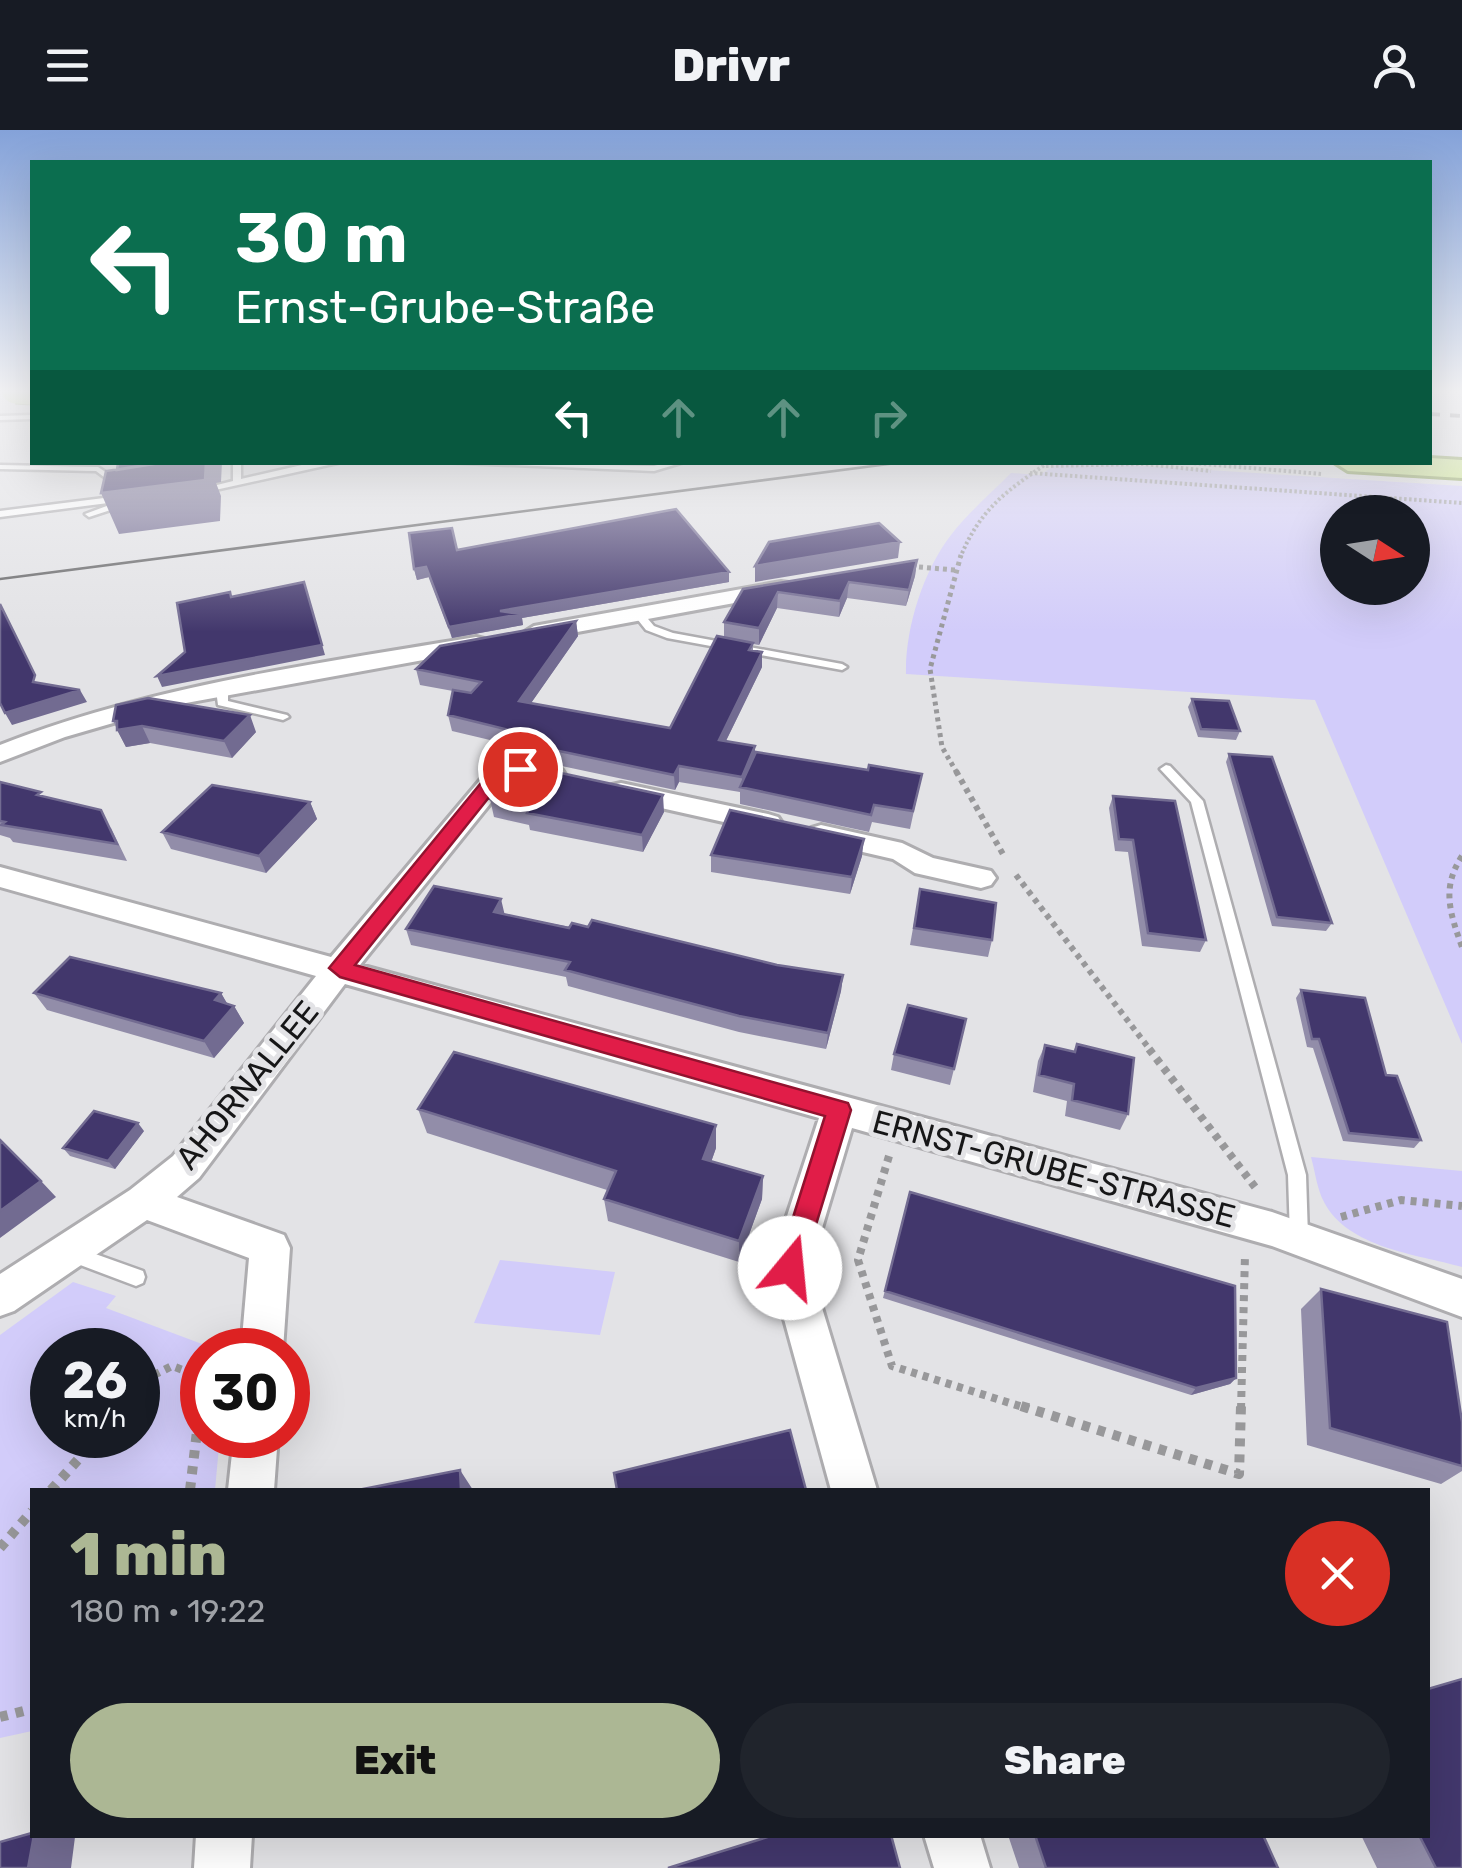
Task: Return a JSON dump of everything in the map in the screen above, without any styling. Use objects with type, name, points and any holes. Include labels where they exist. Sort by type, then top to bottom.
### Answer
[{"type":"street","points":[[0,754],[44,734],[134,707],[810,582]]},
{"type":"street","name":"AHORNALLEE","points":[[0,1297],[144,1202],[186,1167],[340,968],[501,772],[520,769],[902,852],[925,866],[982,878]]},
{"type":"street","name":"ERNST-GRUBE-STRASSE","points":[[0,876],[1272,1229],[1462,1298]]},
{"type":"street","points":[[839,1110],[790,1268],[853,1488]]},
{"type":"street","points":[[144,1202],[270,1248],[264,1328]]},
{"type":"street","points":[[252,1488],[254,1458]]},
{"type":"street","points":[[222,1868],[224,1838]]},
{"type":"street","points":[[953,1838],[962,1868]]},
{"type":"lane","points":[[0,514],[108,500],[112,480],[107,472],[94,470]]},
{"type":"lane","points":[[237,470],[238,484]]},
{"type":"lane","points":[[195,493],[287,470]]},
{"type":"lane","points":[[89,514],[137,500]]},
{"type":"lane","points":[[638,614],[650,628],[671,636],[842,667]]},
{"type":"lane","points":[[222,690],[222,704],[283,717]]},
{"type":"lane","points":[[1166,769],[1197,801],[1296,1175],[1272,1229]]},
{"type":"lane","points":[[69,1253],[136,1277]]},
{"type":"path","points":[[898,1126],[858,1260],[892,1366],[1240,1474],[1272,1229],[1261,1195],[1012,870],[942,747],[930,669],[954,570],[972,529],[1000,494],[1036,470]]},
{"type":"path","points":[[1181,470],[1213,470]]},
{"type":"path","points":[[1030,474],[1462,502]]},
{"type":"path","points":[[919,567],[954,570]]},
{"type":"path","points":[[1462,856],[1447,878],[1448,908],[1462,947]]},
{"type":"path","points":[[1272,1229],[1401,1200],[1462,1206]]},
{"type":"path","points":[[53,1488],[80,1458]]},
{"type":"path","points":[[190,1488],[194,1458]]},
{"type":"path","points":[[0,1548],[30,1513]]},
{"type":"path","points":[[0,1717],[30,1710]]},
{"type":"shaded area","points":[[1208,470],[1462,486],[1462,1044],[1315,700],[906,674],[909,638],[932,566],[951,535],[1011,473]]},
{"type":"shaded area","points":[[1311,1157],[1462,1171],[1462,1267],[1385,1247],[1349,1230],[1324,1202]]},
{"type":"shaded area","points":[[500,1260],[615,1272],[600,1335],[474,1323]]},
{"type":"shaded area","points":[[73,1282],[116,1296],[106,1308],[159,1328],[30,1328],[30,1458],[160,1458],[160,1328],[180,1336],[180,1458],[218,1458],[215,1488],[30,1488],[30,1731],[0,1738],[0,1335]]},
{"type":"building","points":[[206,470],[205,480],[101,493],[106,471]]},
{"type":"building","points":[[676,509],[729,572],[500,611],[521,614],[449,627],[426,567],[414,569],[409,533],[452,528],[457,550]]},
{"type":"building","points":[[879,523],[900,542],[755,566],[769,542]]},
{"type":"building","points":[[917,560],[909,590],[849,582],[840,601],[778,592],[759,628],[724,622],[743,589]]},
{"type":"building","points":[[304,582],[322,645],[157,676],[185,652],[177,603]]},
{"type":"building","points":[[0,604],[35,675],[33,682],[80,690],[5,713],[0,703]]},
{"type":"building","points":[[576,621],[519,701],[670,728],[717,636],[753,643],[749,650],[762,652],[719,740],[755,746],[742,777],[679,766],[674,775],[535,746],[541,738],[448,715],[453,690],[471,693],[481,682],[416,669],[440,646]]},
{"type":"building","points":[[148,698],[250,715],[224,741],[142,726],[117,730],[117,721],[113,721],[116,705]]},
{"type":"building","points":[[1192,699],[1229,701],[1240,731],[1201,729]]},
{"type":"building","points":[[756,752],[868,770],[869,765],[922,774],[913,811],[874,805],[871,815],[740,787]]},
{"type":"building","points":[[1229,754],[1272,757],[1332,923],[1277,917]]},
{"type":"building","points":[[519,764],[663,795],[642,835],[527,813],[529,809],[490,799]]},
{"type":"building","points":[[0,782],[101,810],[117,844],[1,825],[5,822],[0,821]]},
{"type":"building","points":[[212,785],[310,802],[259,856],[162,832]]},
{"type":"building","points":[[1113,796],[1175,801],[1206,940],[1148,933],[1133,840],[1119,839]]},
{"type":"building","points":[[730,810],[864,839],[852,877],[711,855]]},
{"type":"building","points":[[434,886],[501,899],[494,912],[569,928],[572,923],[588,927],[592,920],[777,965],[843,975],[828,1033],[739,1016],[565,970],[570,962],[406,929]]},
{"type":"building","points":[[920,889],[996,903],[992,940],[914,928]]},
{"type":"building","points":[[70,957],[221,993],[215,1000],[234,1006],[204,1041],[34,993]]},
{"type":"building","points":[[1301,990],[1365,998],[1386,1075],[1397,1076],[1421,1140],[1349,1133],[1319,1039],[1312,1039]]},
{"type":"building","points":[[908,1005],[966,1019],[954,1069],[894,1054]]},
{"type":"building","points":[[1077,1044],[1134,1058],[1128,1114],[1072,1100],[1074,1084],[1039,1075],[1045,1045],[1075,1052]]},
{"type":"building","points":[[454,1052],[716,1125],[703,1159],[763,1176],[739,1241],[604,1199],[616,1171],[418,1109]]},
{"type":"building","points":[[94,1111],[138,1123],[108,1161],[63,1148]]},
{"type":"building","points":[[0,1140],[41,1181],[0,1211]]},
{"type":"building","points":[[910,1192],[1235,1286],[1236,1378],[1196,1388],[885,1291]]},
{"type":"building","points":[[1321,1289],[1447,1322],[1462,1422],[1462,1466],[1330,1428]]},
{"type":"building","points":[[790,1430],[805,1488],[617,1488],[614,1473]]},
{"type":"building","points":[[460,1470],[461,1488],[368,1488]]},
{"type":"building","points":[[1462,1679],[1462,1868],[1436,1868],[1421,1838],[1430,1838],[1430,1688]]},
{"type":"building","points":[[30,1834],[33,1838],[28,1868],[0,1868],[0,1842]]},
{"type":"building","points":[[764,1838],[892,1838],[900,1868],[668,1868]]},
{"type":"building","points":[[1036,1838],[1264,1838],[1278,1868],[1046,1868]]},
{"type":"tram line","points":[[0,579],[841,470]]},
{"type":"route","points":[[520,769],[501,772],[491,782],[340,968],[839,1110],[790,1268]]}]
